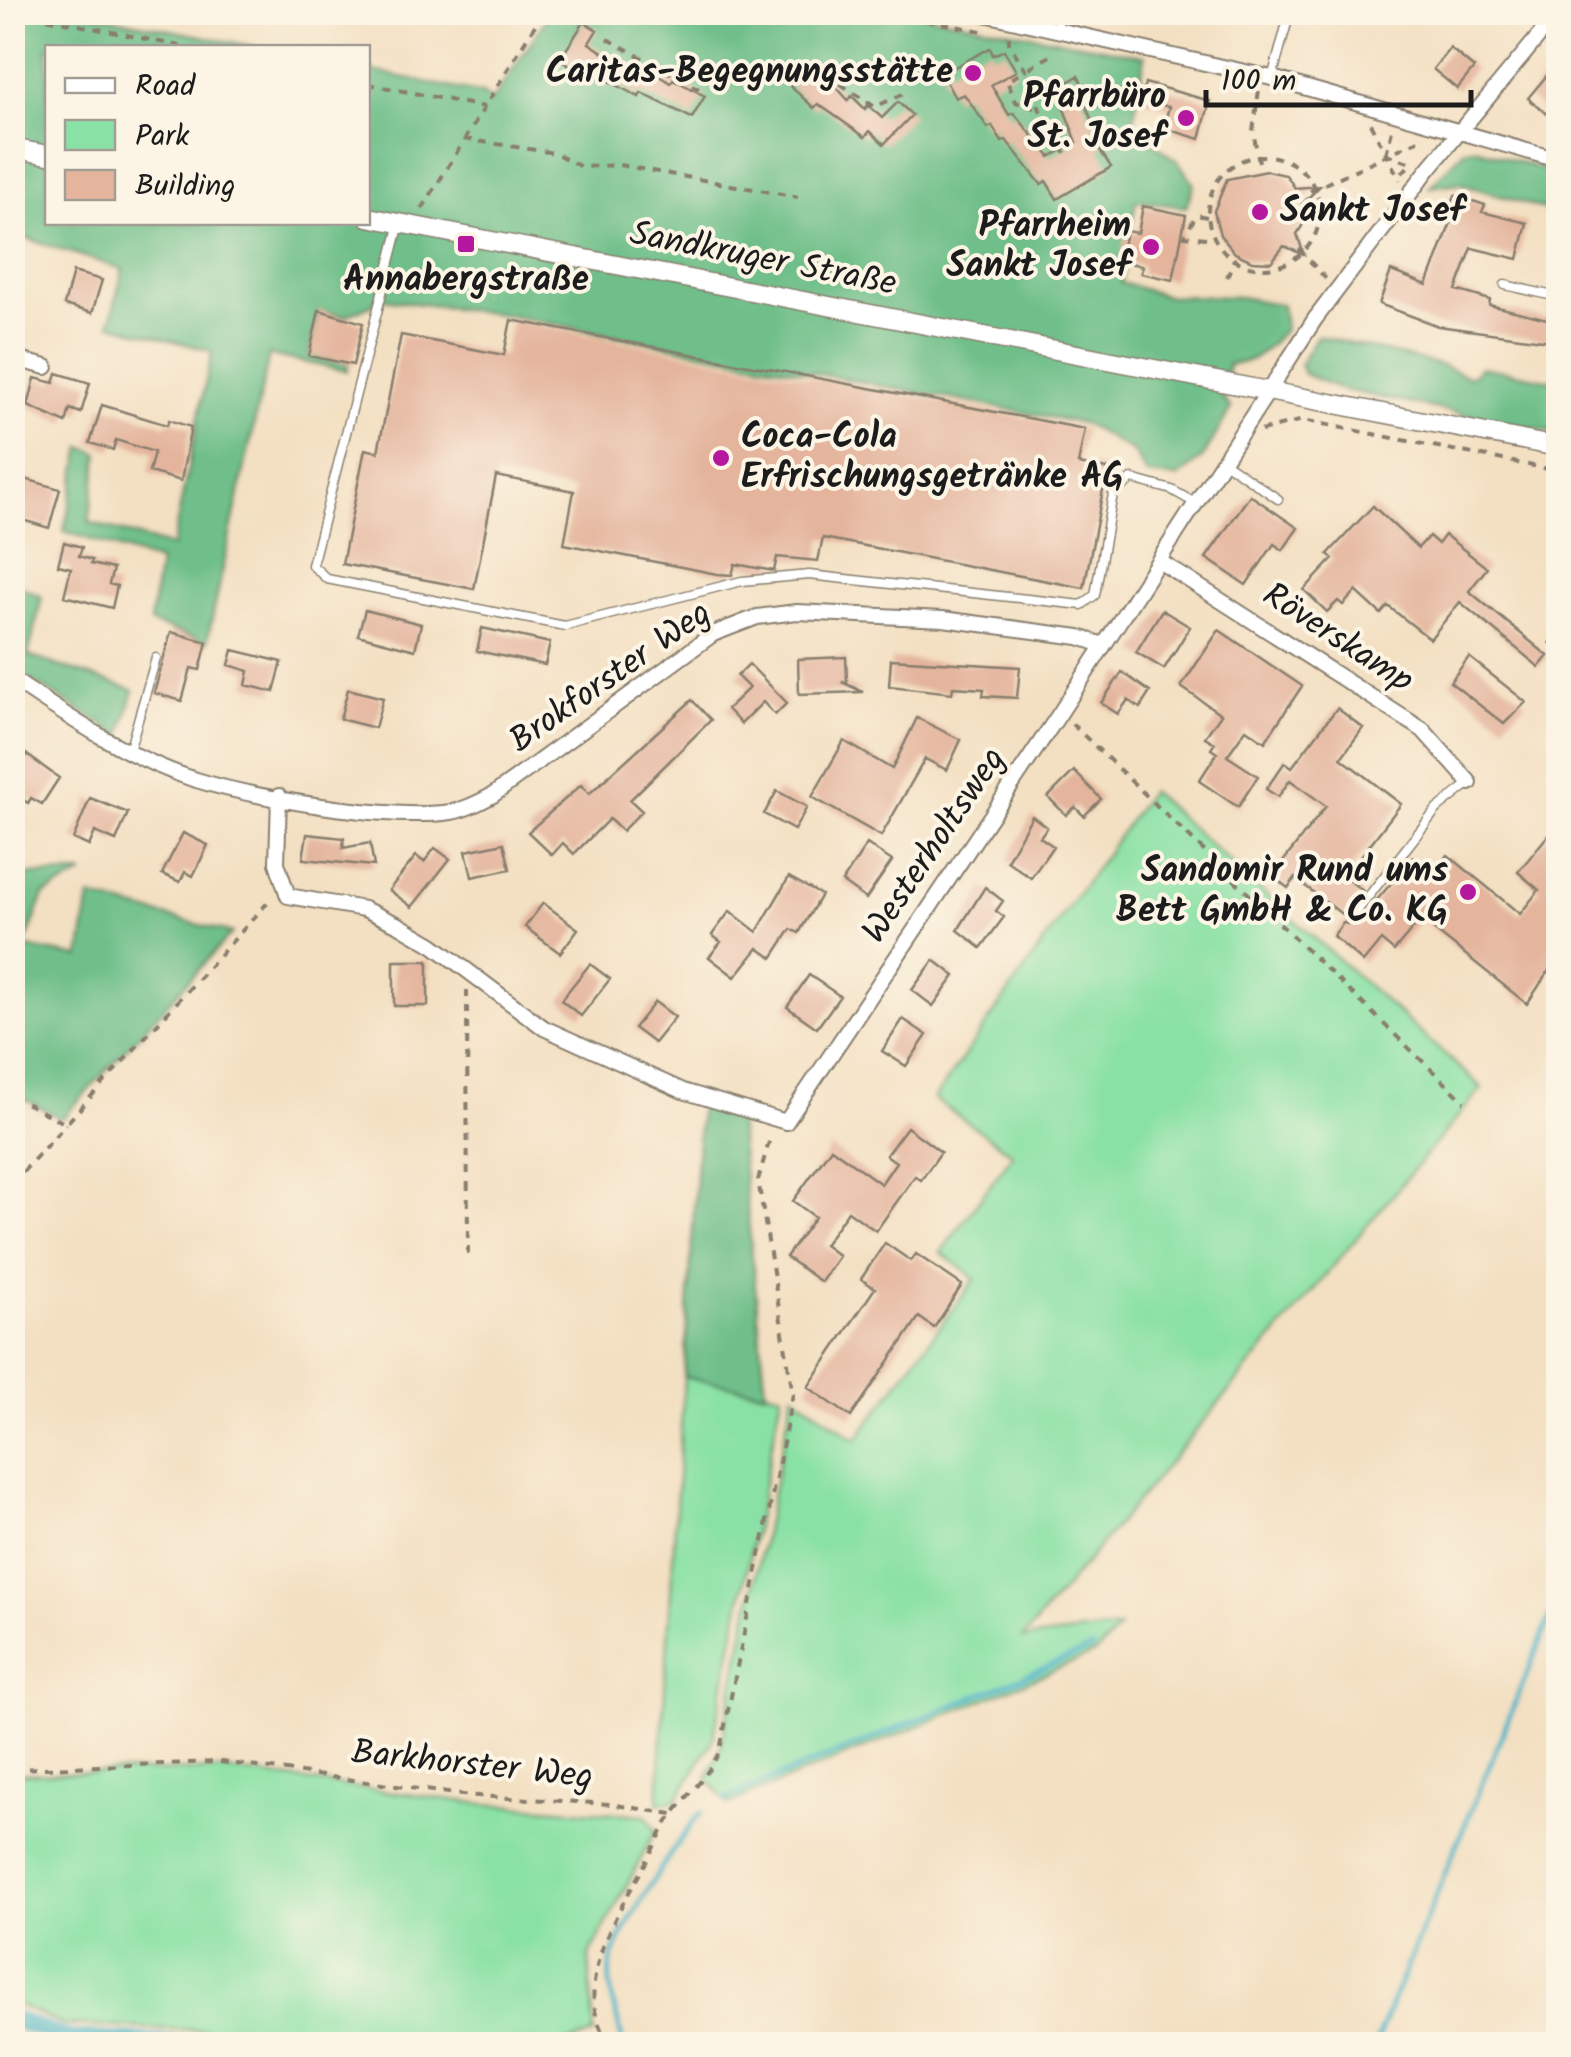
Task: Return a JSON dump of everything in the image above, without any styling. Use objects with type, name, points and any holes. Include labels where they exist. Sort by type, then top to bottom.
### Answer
[{"type":"street","points":[[976,12],[1058,20],[1558,160]]},
{"type":"street","name":"Westerholtsweg","points":[[786,1122],[1060,713],[1337,288],[1411,190],[1558,13]]},
{"type":"street","points":[[12,148],[45,154]]},
{"type":"street","name":"Sandkruger Straße","points":[[370,216],[1558,446]]},
{"type":"street","points":[[12,358],[46,367]]},
{"type":"street","name":"Röverskamp","points":[[1159,561],[1424,730],[1470,783]]},
{"type":"street","name":"Brokforster Weg","points":[[12,679],[129,751],[194,779],[279,796],[422,814],[454,812],[524,777],[713,634],[757,617],[797,612],[943,620],[1078,637],[1103,645]]},
{"type":"street","points":[[279,796],[277,862],[288,896],[364,909],[399,925],[468,970],[544,1028],[683,1091],[786,1122]]},
{"type":"lane","points":[[1267,76],[1290,12]]},
{"type":"lane","points":[[408,224],[344,431],[312,565],[328,579],[564,626],[742,581],[809,575],[1082,604],[1094,594],[1113,494],[1132,480],[1172,490],[1196,504]]},
{"type":"lane","points":[[1505,284],[1558,296]]},
{"type":"lane","points":[[1224,462],[1278,499]]},
{"type":"lane","points":[[129,751],[156,658]]},
{"type":"lane","points":[[1350,920],[1437,810],[1470,783]]},
{"type":"path","points":[[16,12],[175,45]]},
{"type":"path","points":[[408,224],[543,12]]},
{"type":"path","points":[[1010,36],[1009,44],[1026,70],[1040,110],[1066,154]]},
{"type":"path","points":[[608,39],[699,89]]},
{"type":"path","points":[[1040,110],[1016,102],[1007,81],[1050,56]]},
{"type":"path","points":[[833,70],[839,83],[876,106],[907,92]]},
{"type":"path","points":[[1258,159],[1253,131],[1267,76]]},
{"type":"path","points":[[370,84],[484,107]]},
{"type":"path","points":[[1374,116],[1368,121],[1398,178],[1411,190]]},
{"type":"path","points":[[1386,154],[1394,121]]},
{"type":"path","points":[[1313,190],[1421,138],[1459,131]]},
{"type":"path","points":[[464,139],[555,153],[581,167],[619,164],[798,197]]},
{"type":"path","points":[[1386,154],[1411,163],[1398,178]]},
{"type":"path","points":[[1258,159],[1292,162],[1313,190],[1320,222],[1300,251],[1272,268],[1255,268],[1234,259],[1215,239],[1208,217],[1210,200],[1226,170],[1258,159]]},
{"type":"path","points":[[1208,217],[1196,215],[1185,236],[1215,239]]},
{"type":"path","points":[[1300,251],[1337,288]]},
{"type":"path","points":[[1228,277],[1234,259]]},
{"type":"path","points":[[1247,428],[1261,432],[1303,420],[1558,471]]},
{"type":"path","points":[[1550,644],[1558,634]]},
{"type":"path","points":[[1060,713],[1465,1102]]},
{"type":"path","points":[[12,1184],[282,887]]},
{"type":"path","points":[[467,996],[468,1260]]},
{"type":"path","points":[[12,1096],[66,1124]]},
{"type":"path","points":[[599,2044],[602,2034],[595,1993],[601,1944],[673,1814],[707,1778],[720,1750],[793,1394],[758,1180],[768,1138],[786,1122]]},
{"type":"path","name":"Barkhorster Weg","points":[[12,1768],[221,1762],[462,1795],[610,1804],[673,1814]]},
{"type":"path","points":[[602,2034],[610,2044]]},
{"type":"green space","points":[[13,13],[86,13],[246,45],[45,45],[45,225],[370,225],[370,70],[482,94],[492,101],[550,13],[915,13],[1145,56],[1132,128],[1177,160],[1194,184],[1186,207],[1136,201],[1121,283],[1167,296],[1240,297],[1282,305],[1285,329],[1253,358],[1228,364],[1223,399],[1231,408],[1204,456],[1178,478],[1147,475],[1133,452],[1085,424],[506,315],[384,299],[346,316],[319,311],[309,355],[348,364],[347,371],[269,355],[207,642],[150,623],[159,562],[64,531],[82,447],[99,453],[89,522],[172,547],[212,351],[110,324],[123,269],[13,234]]},
{"type":"green space","points":[[1475,148],[1558,174],[1558,214],[1459,183],[1430,187],[1464,150]]},
{"type":"green space","points":[[1317,336],[1437,364],[1470,377],[1482,367],[1558,381],[1558,433],[1343,390],[1304,374],[1300,364]]},
{"type":"green space","points":[[13,583],[42,597],[28,656],[134,690],[121,736],[13,669]]},
{"type":"green space","points":[[1150,791],[1482,1088],[1022,1639],[1119,1628],[1096,1653],[728,1804],[707,1778],[720,1750],[793,1394],[856,1440],[975,1279],[941,1252],[1013,1154],[934,1099]]},
{"type":"green space","points":[[84,874],[44,895],[24,947],[80,957],[90,897],[232,933],[62,1119],[13,1093],[13,875]]},
{"type":"green space","points":[[700,1105],[737,1111],[766,1392],[684,1377]]},
{"type":"green space","points":[[684,1377],[782,1394],[713,1740],[676,1801],[658,1803]]},
{"type":"green space","points":[[222,1770],[484,1804],[646,1815],[656,1830],[589,1957],[594,2034],[564,2044],[63,2025],[13,2003],[13,1774]]},
{"type":"building","points":[[584,22],[597,30],[589,43],[618,62],[620,59],[653,76],[654,72],[671,83],[673,79],[705,96],[692,118],[641,93],[639,97],[607,80],[588,76],[560,59]]},
{"type":"building","points":[[990,48],[993,55],[1004,50],[1016,71],[991,85],[1009,115],[1014,113],[1050,157],[1077,142],[1056,89],[1078,76],[1088,93],[1082,97],[1103,147],[1099,149],[1111,167],[1057,199],[1046,181],[1041,184],[1006,140],[1002,142],[992,126],[988,128],[964,94],[955,98],[942,74]]},
{"type":"building","points":[[1450,48],[1474,68],[1457,89],[1433,69]]},
{"type":"building","points":[[813,61],[848,100],[852,96],[882,118],[898,102],[912,115],[884,144],[870,131],[865,137],[818,104],[814,108],[790,86]]},
{"type":"building","points":[[1558,62],[1558,102],[1548,115],[1528,98]]},
{"type":"building","name":"Pfarrbüro St. Josef","points":[[1145,83],[1210,101],[1200,139],[1163,128],[1169,107],[1141,99]]},
{"type":"building","name":"Sankt Josef","points":[[1267,171],[1286,175],[1295,188],[1320,186],[1302,204],[1307,218],[1297,234],[1304,255],[1284,246],[1271,262],[1252,261],[1235,253],[1220,235],[1214,211],[1227,179]]},
{"type":"building","points":[[1455,195],[1485,205],[1482,212],[1527,223],[1518,259],[1472,248],[1456,290],[1490,300],[1489,305],[1547,319],[1550,303],[1558,304],[1558,342],[1438,326],[1379,304],[1391,271],[1427,285],[1452,220],[1448,218]]},
{"type":"building","name":"Pfarrheim Sankt Josef","points":[[1143,206],[1186,215],[1173,280],[1141,273],[1143,266],[1120,261],[1126,231],[1138,233]]},
{"type":"building","points":[[73,272],[102,280],[92,313],[64,305]]},
{"type":"building","points":[[319,310],[363,323],[353,365],[309,356]]},
{"type":"building","name":"Coca-Cola Erfrischungsgetränke AG","points":[[511,320],[1085,429],[1078,464],[1107,469],[1084,588],[823,538],[818,561],[777,557],[774,571],[735,564],[732,575],[717,574],[564,544],[574,491],[496,476],[474,589],[342,564],[365,449],[378,452],[401,335],[504,355]]},
{"type":"building","points":[[57,373],[90,383],[81,413],[70,409],[66,423],[28,406],[35,378],[54,383]]},
{"type":"building","points":[[102,405],[167,425],[169,420],[191,427],[181,481],[149,472],[154,452],[116,440],[113,450],[90,443]]},
{"type":"building","points":[[15,476],[60,489],[49,528],[12,517]]},
{"type":"building","points":[[1250,495],[1298,528],[1283,550],[1274,544],[1246,585],[1206,558]]},
{"type":"building","points":[[1373,506],[1418,548],[1429,536],[1438,544],[1445,535],[1487,568],[1469,591],[1548,656],[1539,667],[1460,602],[1430,639],[1388,606],[1381,614],[1356,591],[1343,605],[1338,601],[1327,612],[1304,590],[1333,559],[1328,554]]},
{"type":"building","points":[[64,542],[82,547],[79,556],[92,560],[91,564],[113,569],[109,584],[117,586],[112,608],[64,596],[71,568],[58,565]]},
{"type":"building","points":[[365,610],[421,624],[415,650],[358,635]]},
{"type":"building","points":[[1162,610],[1190,627],[1164,669],[1136,652]]},
{"type":"building","points":[[482,628],[550,643],[545,665],[477,651]]},
{"type":"building","points":[[1219,630],[1302,686],[1265,742],[1246,729],[1227,756],[1258,776],[1238,807],[1199,781],[1217,753],[1211,749],[1215,743],[1205,737],[1221,714],[1181,687]]},
{"type":"building","points":[[171,632],[207,642],[200,670],[191,668],[182,701],[154,693]]},
{"type":"building","points":[[233,650],[282,662],[274,692],[246,685],[249,671],[229,665]]},
{"type":"building","points":[[846,657],[847,682],[842,682],[863,692],[799,694],[798,659]]},
{"type":"building","points":[[1469,657],[1526,702],[1504,724],[1450,682]]},
{"type":"building","points":[[891,659],[1020,667],[1017,698],[983,696],[984,689],[953,687],[952,693],[889,686]]},
{"type":"building","points":[[749,664],[787,703],[775,715],[763,702],[741,724],[727,709],[749,688],[737,676]]},
{"type":"building","points":[[1122,672],[1150,692],[1140,708],[1128,700],[1118,714],[1101,703]]},
{"type":"building","points":[[348,689],[383,698],[375,728],[340,719]]},
{"type":"building","points":[[692,700],[711,720],[630,800],[642,811],[622,831],[609,819],[574,854],[563,843],[552,855],[528,832],[581,785],[589,794]]},
{"type":"building","points":[[1337,708],[1363,728],[1341,758],[1401,804],[1345,877],[1363,891],[1344,916],[1295,878],[1288,888],[1272,876],[1326,806],[1290,780],[1278,797],[1266,789],[1285,762],[1292,767]]},
{"type":"building","points":[[917,718],[961,740],[947,770],[925,759],[881,836],[812,797],[844,741],[892,769]]},
{"type":"building","points":[[12,744],[59,778],[42,804],[31,798],[28,803],[12,793]]},
{"type":"building","points":[[1074,771],[1101,799],[1084,816],[1075,807],[1066,815],[1048,797]]},
{"type":"building","points":[[777,791],[807,807],[794,830],[764,814]]},
{"type":"building","points":[[90,798],[128,813],[116,841],[95,832],[89,846],[73,839]]},
{"type":"building","points":[[1032,816],[1047,827],[1040,837],[1053,846],[1031,878],[1007,861]]},
{"type":"building","points":[[1558,823],[1558,957],[1527,1004],[1421,919],[1394,951],[1381,940],[1363,962],[1333,936],[1343,923],[1356,925],[1413,857],[1432,874],[1448,855],[1520,914],[1539,890],[1518,872]]},
{"type":"building","points":[[183,833],[208,845],[193,876],[185,872],[180,882],[162,874]]},
{"type":"building","points":[[307,834],[344,838],[343,848],[370,843],[374,866],[303,859]]},
{"type":"building","points":[[504,843],[510,869],[472,877],[466,851]]},
{"type":"building","points":[[867,844],[892,861],[866,899],[842,882]]},
{"type":"building","points":[[435,848],[450,859],[412,907],[389,890],[416,856],[424,862]]},
{"type":"building","points":[[789,877],[821,895],[799,933],[791,929],[772,958],[758,948],[735,977],[709,957],[721,942],[712,935],[730,911],[757,932]]},
{"type":"building","points":[[985,887],[1003,901],[996,911],[1004,917],[981,948],[958,930]]},
{"type":"building","points":[[543,903],[578,929],[560,953],[525,927]]},
{"type":"building","points":[[934,960],[955,976],[933,1006],[912,990]]},
{"type":"building","points":[[394,961],[428,961],[428,1006],[394,1006]]},
{"type":"building","points":[[590,964],[610,979],[581,1016],[561,1000]]},
{"type":"building","points":[[809,975],[840,996],[817,1028],[787,1007]]},
{"type":"building","points":[[655,1002],[675,1017],[654,1043],[634,1028]]},
{"type":"building","points":[[903,1019],[927,1035],[906,1066],[882,1051]]},
{"type":"building","points":[[907,1127],[941,1152],[921,1180],[915,1176],[876,1231],[848,1211],[824,1245],[839,1256],[821,1282],[786,1257],[815,1217],[793,1201],[831,1148],[881,1184],[896,1162],[886,1155]]},
{"type":"building","points":[[885,1243],[911,1261],[916,1254],[962,1285],[934,1328],[919,1317],[851,1417],[808,1387],[875,1288],[861,1279]]},
{"type":"waterway","points":[[1375,2044],[1558,1598]]},
{"type":"waterway","points":[[725,1799],[1093,1648]]},
{"type":"waterway","points":[[623,2044],[610,1986],[614,1953],[649,1888],[701,1813]]},
{"type":"waterway","points":[[12,2019],[69,2039],[188,2044]]},
{"type":"place","name":"Caritas-Begegnungsstätte","points":[[973,73]]},
{"type":"place","name":"Pfarrbüro St. Josef","points":[[1186,118]]},
{"type":"place","name":"Sankt Josef","points":[[1260,212]]},
{"type":"place","name":"Annabergstraße","points":[[466,244]]},
{"type":"place","name":"Pfarrheim Sankt Josef","points":[[1151,247]]},
{"type":"place","name":"Coca-Cola Erfrischungsgetränke AG","points":[[721,458]]},
{"type":"place","name":"Sandomir Rund ums Bett GmbH & Co. KG","points":[[1468,892]]}]
